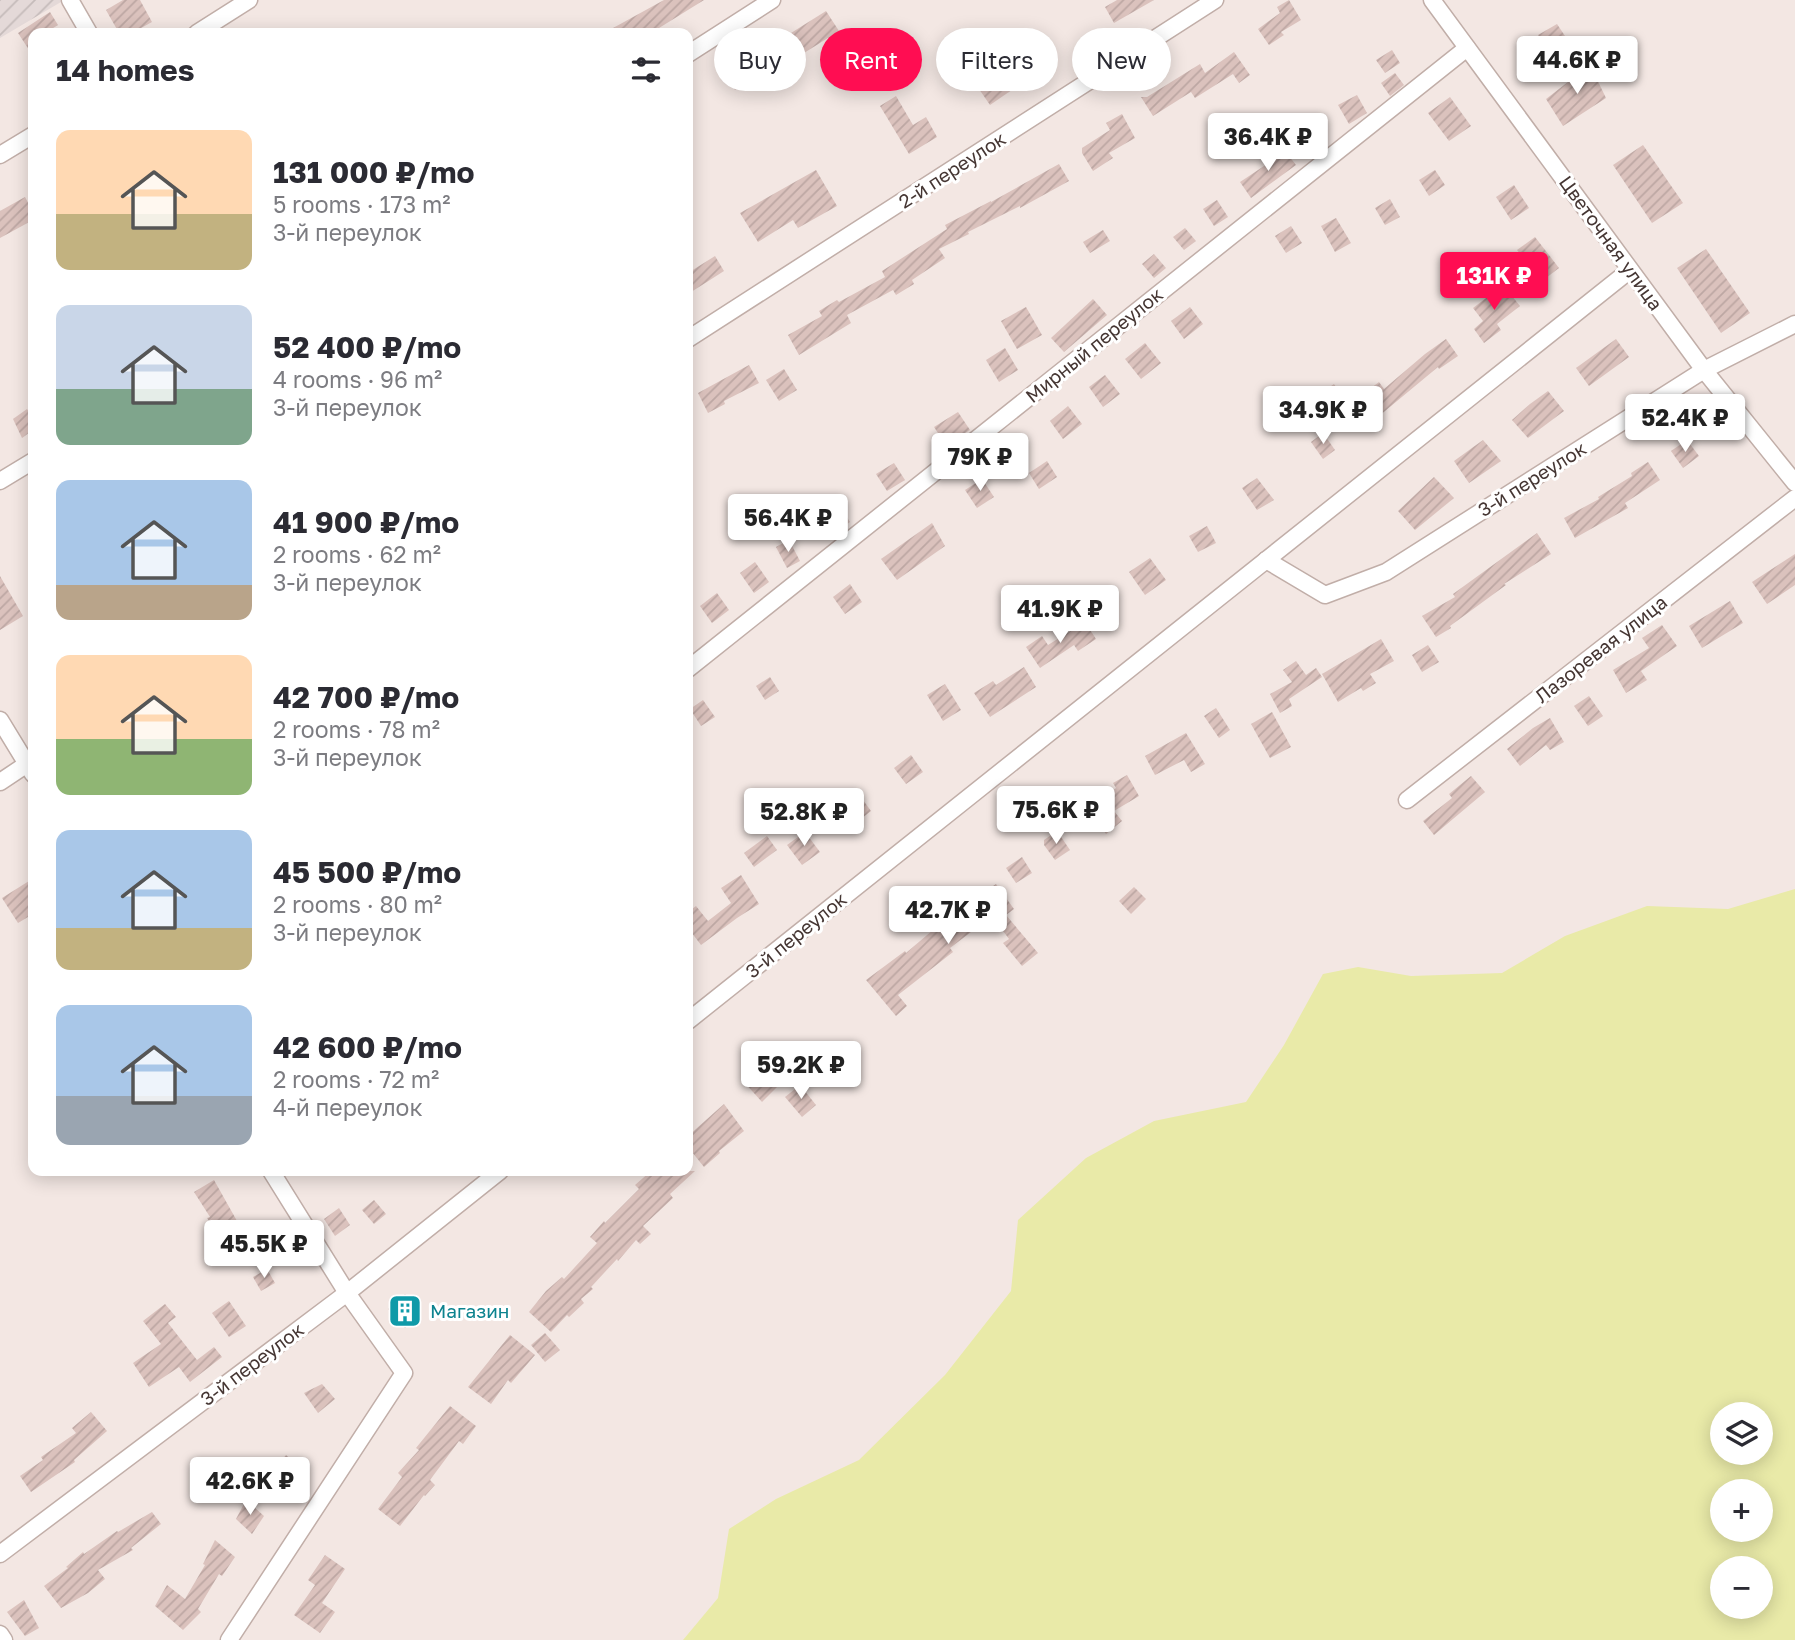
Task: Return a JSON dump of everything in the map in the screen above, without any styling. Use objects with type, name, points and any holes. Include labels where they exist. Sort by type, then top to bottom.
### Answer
[{"type":"street","points":[[69,0],[86,28]]},
{"type":"street","points":[[205,28],[249,0]]},
{"type":"street","points":[[693,51],[772,0]]},
{"type":"street","name":"2-й переулок","points":[[693,336],[1215,0]]},
{"type":"street","name":"Цветочная улица","points":[[1432,0],[1704,370],[1795,483]]},
{"type":"street","name":"Мирный переулок","points":[[693,664],[1467,48]]},
{"type":"street","points":[[0,155],[28,138]]},
{"type":"street","name":"3-й переулок","points":[[693,1017],[1630,270]]},
{"type":"street","name":"3-й переулок","points":[[1266,560],[1325,595],[1386,572],[1704,370],[1795,324]]},
{"type":"street","points":[[0,481],[28,464]]},
{"type":"street","name":"Лазоревая улица","points":[[1407,800],[1795,498]]},
{"type":"street","points":[[0,720],[28,762]]},
{"type":"street","points":[[0,782],[28,768]]},
{"type":"street","points":[[229,1640],[404,1373],[347,1293],[274,1176]]},
{"type":"street","name":"3-й переулок","points":[[0,1553],[347,1293],[494,1176]]},
{"type":"street","points":[[0,1634],[4,1640]]},
{"type":"shaded area","points":[[0,0],[60,0],[61,2],[0,38]]},
{"type":"green space","points":[[1795,889],[1795,1640],[683,1640],[718,1598],[729,1529],[776,1499],[859,1460],[945,1375],[1011,1291],[1018,1220],[1086,1158],[1154,1121],[1246,1102],[1284,1045],[1323,974],[1358,967],[1411,976],[1502,973],[1565,936],[1647,906],[1728,909]]},
{"type":"building","points":[[123,0],[140,0],[152,22],[141,28],[116,28],[106,10]]},
{"type":"building","points":[[664,0],[704,0],[659,28],[613,28]]},
{"type":"building","points":[[1117,0],[1154,0],[1114,23],[1105,7]]},
{"type":"building","points":[[1289,0],[1301,20],[1281,32],[1284,35],[1269,45],[1258,29],[1280,13],[1277,7]]},
{"type":"building","points":[[826,11],[837,28],[820,28],[820,43],[806,52],[806,28],[799,28]]},
{"type":"building","points":[[50,12],[58,25],[53,28],[28,28],[28,48],[18,33]]},
{"type":"building","points":[[1557,24],[1569,42],[1551,53],[1538,35]]},
{"type":"building","points":[[1392,50],[1400,63],[1385,73],[1376,60]]},
{"type":"building","points":[[1234,52],[1250,75],[1239,83],[1233,74],[1195,98],[1191,92],[1153,116],[1141,97],[1147,97],[1157,91],[1171,91],[1171,82],[1200,64],[1205,73]]},
{"type":"building","points":[[1590,65],[1606,98],[1563,126],[1546,99]]},
{"type":"building","points":[[1395,73],[1404,85],[1390,96],[1381,83]]},
{"type":"building","points":[[980,91],[1010,91],[990,105]]},
{"type":"building","points":[[1357,95],[1367,113],[1349,124],[1338,105]]},
{"type":"building","points":[[896,96],[913,125],[926,117],[937,137],[909,154],[880,106]]},
{"type":"building","points":[[1450,97],[1471,126],[1449,141],[1428,113]]},
{"type":"building","points":[[1122,114],[1135,138],[1109,153],[1113,158],[1093,171],[1082,153],[1082,148],[1110,130],[1106,123]]},
{"type":"building","points":[[1643,145],[1683,203],[1652,223],[1613,165]]},
{"type":"building","points":[[1282,147],[1296,165],[1251,198],[1240,182],[1273,160],[1270,157]]},
{"type":"building","points":[[1059,164],[1069,181],[939,249],[945,258],[912,280],[914,284],[896,295],[893,290],[847,315],[851,323],[799,355],[788,335],[822,316],[819,311],[885,277],[882,271],[947,229],[945,225]]},
{"type":"building","points":[[816,170],[837,206],[798,228],[793,220],[758,242],[740,213]]},
{"type":"building","points":[[1435,170],[1445,185],[1429,196],[1419,180]]},
{"type":"building","points":[[1514,185],[1529,208],[1511,220],[1496,197]]},
{"type":"building","points":[[25,197],[28,203],[28,223],[0,238],[0,211]]},
{"type":"building","points":[[1390,199],[1400,217],[1385,225],[1375,208]]},
{"type":"building","points":[[1217,200],[1228,217],[1214,226],[1203,209]]},
{"type":"building","points":[[1336,218],[1351,243],[1335,252],[1321,226]]},
{"type":"building","points":[[1291,226],[1302,243],[1286,253],[1275,236]]},
{"type":"building","points":[[1185,228],[1196,241],[1184,250],[1173,237]]},
{"type":"building","points":[[1103,230],[1110,241],[1090,253],[1083,242]]},
{"type":"building","points":[[1535,237],[1559,268],[1542,281],[1517,250]]},
{"type":"building","points":[[1706,249],[1750,313],[1721,333],[1677,268]]},
{"type":"building","points":[[1154,254],[1166,268],[1154,278],[1142,264]]},
{"type":"building","points":[[715,256],[724,271],[693,291],[693,270]]},
{"type":"building","points":[[1503,285],[1520,306],[1497,324],[1501,330],[1484,343],[1474,329],[1483,321],[1473,308]]},
{"type":"building","points":[[1093,299],[1107,315],[1064,352],[1051,338]]},
{"type":"building","points":[[1026,307],[1042,335],[1017,349],[1001,321]]},
{"type":"building","points":[[1190,307],[1203,324],[1184,339],[1171,321]]},
{"type":"building","points":[[1446,339],[1458,356],[1439,369],[1438,367],[1379,416],[1363,394],[1379,382],[1384,389]]},
{"type":"building","points":[[1616,339],[1629,357],[1589,386],[1576,368]]},
{"type":"building","points":[[1145,343],[1161,363],[1141,379],[1125,359]]},
{"type":"building","points":[[1005,348],[1018,370],[999,382],[986,360]]},
{"type":"building","points":[[749,365],[759,383],[724,401],[725,404],[708,413],[698,393]]},
{"type":"building","points":[[784,369],[797,390],[779,401],[766,380]]},
{"type":"building","points":[[1105,375],[1120,394],[1103,407],[1089,387]]},
{"type":"building","points":[[1334,384],[1347,404],[1334,413],[1321,393]]},
{"type":"building","points":[[1548,391],[1564,411],[1528,438],[1512,420]]},
{"type":"building","points":[[1068,406],[1082,424],[1063,439],[1050,421]]},
{"type":"building","points":[[28,410],[28,434],[22,438],[13,419]]},
{"type":"building","points":[[958,412],[970,430],[946,445],[934,427]]},
{"type":"building","points":[[1323,433],[1335,450],[1323,459],[1311,442]]},
{"type":"building","points":[[1483,440],[1501,461],[1469,483],[1454,461]]},
{"type":"building","points":[[1687,440],[1699,456],[1683,468],[1671,451]]},
{"type":"building","points":[[1047,461],[1057,477],[1039,489],[1029,473]]},
{"type":"building","points":[[1648,462],[1660,480],[1625,503],[1628,508],[1575,538],[1564,518],[1599,499],[1598,497],[1632,476],[1631,473]]},
{"type":"building","points":[[894,463],[905,480],[887,491],[876,474]]},
{"type":"building","points":[[1434,477],[1454,498],[1415,530],[1398,511]]},
{"type":"building","points":[[1257,478],[1274,500],[1257,510],[1242,488]]},
{"type":"building","points":[[982,479],[994,497],[977,508],[965,490]]},
{"type":"building","points":[[839,505],[850,522],[834,533],[822,516]]},
{"type":"building","points":[[932,523],[945,546],[897,580],[881,559]]},
{"type":"building","points":[[1207,526],[1216,543],[1198,552],[1189,536]]},
{"type":"building","points":[[1537,533],[1551,554],[1504,584],[1506,585],[1436,637],[1422,616],[1455,597],[1453,594]]},
{"type":"building","points":[[789,540],[800,561],[787,568],[776,547]]},
{"type":"building","points":[[1795,554],[1795,585],[1767,604],[1752,582]]},
{"type":"building","points":[[1150,558],[1166,580],[1145,595],[1129,572]]},
{"type":"building","points":[[755,562],[769,582],[754,593],[740,573]]},
{"type":"building","points":[[0,576],[23,616],[0,630]]},
{"type":"building","points":[[850,584],[862,602],[845,614],[833,597]]},
{"type":"building","points":[[717,593],[729,610],[712,623],[700,606]]},
{"type":"building","points":[[1730,601],[1743,623],[1702,648],[1689,626]]},
{"type":"building","points":[[1085,622],[1096,639],[1078,651],[1074,645],[1040,668],[1026,647],[1042,636],[1048,645]]},
{"type":"building","points":[[1662,625],[1677,646],[1641,671],[1647,680],[1626,693],[1613,670],[1649,648],[1642,638]]},
{"type":"building","points":[[1381,639],[1394,661],[1370,674],[1376,683],[1363,691],[1361,688],[1338,702],[1322,674]]},
{"type":"building","points":[[1428,645],[1439,662],[1422,672],[1412,655]]},
{"type":"building","points":[[1296,661],[1306,675],[1316,668],[1322,677],[1289,699],[1292,706],[1280,713],[1270,694],[1292,682],[1283,670]]},
{"type":"building","points":[[1024,667],[1036,687],[990,717],[974,693],[993,681],[996,685]]},
{"type":"building","points":[[770,677],[779,691],[765,700],[756,686]]},
{"type":"building","points":[[945,684],[961,710],[943,721],[927,695]]},
{"type":"building","points":[[1589,696],[1603,716],[1588,726],[1574,706]]},
{"type":"building","points":[[703,700],[715,717],[701,726],[693,714],[693,707]]},
{"type":"building","points":[[1216,708],[1230,730],[1219,738],[1204,716]]},
{"type":"building","points":[[1272,712],[1291,747],[1270,758],[1251,724]]},
{"type":"building","points":[[1550,718],[1564,742],[1550,750],[1546,745],[1520,766],[1507,749]]},
{"type":"building","points":[[1186,733],[1205,764],[1191,772],[1184,760],[1155,775],[1145,756]]},
{"type":"building","points":[[911,755],[923,772],[906,784],[894,768]]},
{"type":"building","points":[[1127,775],[1139,796],[1114,811],[1122,821],[1106,834],[1088,808],[1116,788],[1113,783]]},
{"type":"building","points":[[1471,776],[1485,792],[1434,835],[1423,821],[1452,798],[1449,794]]},
{"type":"building","points":[[860,796],[871,811],[857,822],[845,807]]},
{"type":"building","points":[[1057,831],[1070,850],[1055,860],[1044,845],[1044,840]]},
{"type":"building","points":[[805,832],[820,852],[802,865],[787,845]]},
{"type":"building","points":[[767,836],[777,850],[754,867],[744,853]]},
{"type":"building","points":[[1022,857],[1032,873],[1016,883],[1006,868]]},
{"type":"building","points":[[741,875],[759,904],[701,945],[693,935],[693,908],[696,906],[708,921],[731,903],[721,888]]},
{"type":"building","points":[[28,882],[28,917],[18,923],[2,898]]},
{"type":"building","points":[[996,884],[1014,909],[1006,915],[1038,953],[1022,966],[1003,943],[1009,939],[992,916],[950,948],[953,952],[898,995],[907,1006],[896,1016],[866,980]]},
{"type":"building","points":[[1134,887],[1146,899],[1131,914],[1119,901]]},
{"type":"building","points":[[759,1068],[777,1087],[762,1102],[744,1082]]},
{"type":"building","points":[[800,1085],[816,1105],[802,1117],[785,1097]]},
{"type":"building","points":[[724,1104],[744,1131],[704,1167],[693,1153],[693,1132]]},
{"type":"building","points":[[645,1176],[690,1176],[670,1194],[673,1198],[643,1226],[651,1234],[640,1244],[636,1240],[581,1299],[584,1303],[569,1317],[567,1315],[551,1332],[529,1312],[546,1291],[562,1277],[564,1279],[597,1243],[590,1237],[639,1189],[635,1185]]},
{"type":"building","points":[[214,1180],[237,1221],[216,1233],[207,1218],[210,1217],[194,1192]]},
{"type":"building","points":[[374,1200],[386,1214],[374,1224],[362,1210]]},
{"type":"building","points":[[339,1208],[350,1225],[335,1236],[324,1219]]},
{"type":"building","points":[[267,1269],[275,1283],[261,1291],[253,1277]]},
{"type":"building","name":"Магазин","points":[[405,1294],[421,1314],[405,1328],[388,1309]]},
{"type":"building","points":[[229,1301],[246,1326],[229,1337],[212,1313]]},
{"type":"building","points":[[165,1304],[176,1317],[168,1323],[197,1360],[214,1347],[222,1357],[190,1382],[179,1367],[149,1387],[133,1363],[161,1344],[143,1321]]},
{"type":"building","points":[[545,1333],[560,1350],[545,1362],[531,1345]]},
{"type":"building","points":[[510,1335],[535,1355],[511,1383],[508,1380],[491,1404],[468,1387]]},
{"type":"building","points":[[322,1384],[335,1399],[318,1413],[304,1393]]},
{"type":"building","points":[[450,1406],[476,1426],[463,1444],[459,1441],[430,1480],[435,1485],[400,1526],[378,1509],[402,1477],[398,1473],[419,1450],[416,1448]]},
{"type":"building","points":[[91,1412],[107,1431],[74,1460],[75,1462],[31,1492],[20,1476],[43,1460],[41,1457],[76,1433],[72,1428]]},
{"type":"building","points":[[286,1455],[302,1469],[288,1486],[271,1473]]},
{"type":"building","points":[[246,1500],[264,1516],[252,1534],[236,1519]]},
{"type":"building","points":[[152,1512],[161,1524],[131,1548],[133,1550],[98,1570],[105,1579],[88,1593],[61,1608],[44,1586],[68,1568],[66,1567],[83,1552],[84,1554],[117,1531]]},
{"type":"building","points":[[215,1540],[235,1557],[222,1576],[219,1574],[198,1609],[201,1612],[183,1630],[155,1606],[167,1585],[185,1599],[205,1565],[203,1564]]},
{"type":"building","points":[[325,1555],[345,1569],[322,1603],[335,1612],[320,1633],[294,1615],[315,1585],[308,1580]]},
{"type":"building","points":[[24,1600],[39,1628],[25,1636],[7,1612]]},
{"type":"place","name":"Магазин","points":[[405,1311]]}]
